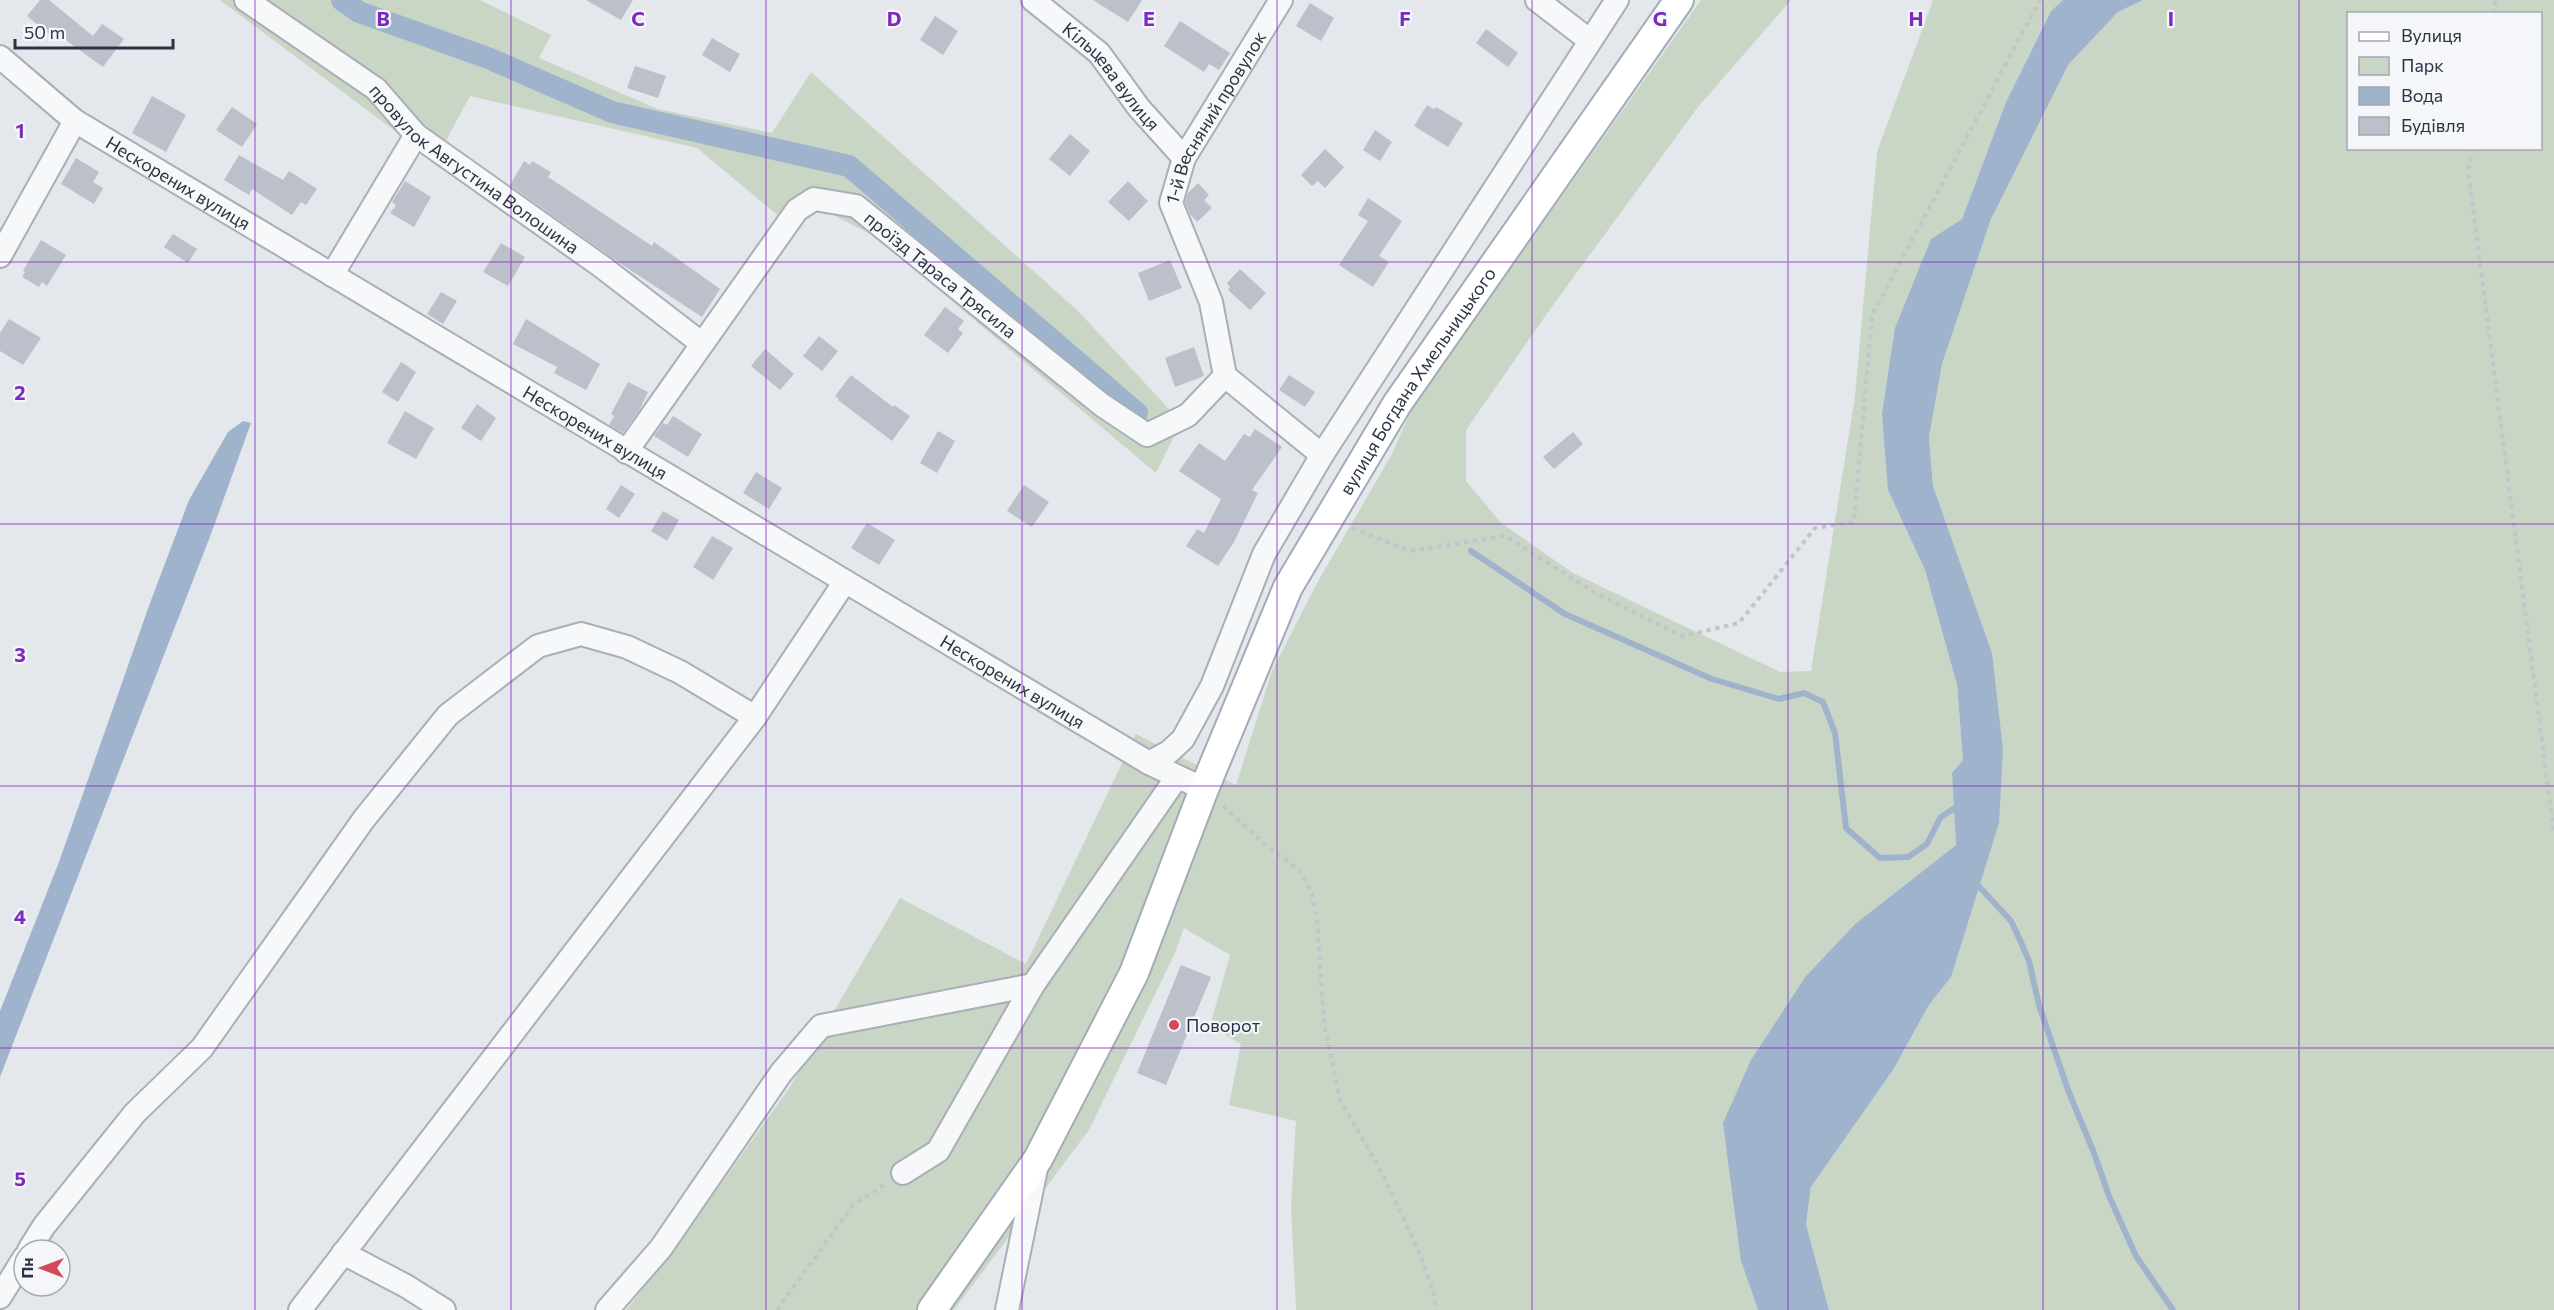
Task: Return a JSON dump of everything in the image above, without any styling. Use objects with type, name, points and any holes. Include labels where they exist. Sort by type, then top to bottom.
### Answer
[{"type":"main road","name":"вулиця Богдана Хмельницького","points":[[932,1310],[1038,1159],[1134,973],[1204,789],[1288,587],[1397,404],[1679,0]]},
{"type":"street","name":"провулок Августина Волошина","points":[[246,0],[376,89],[416,135],[601,266],[701,343]]},
{"type":"street","name":"Кільцева вулиця","points":[[1033,0],[1099,52],[1139,108],[1184,158]]},
{"type":"street","name":"1-й Весняний провулок","points":[[1225,376],[1211,302],[1172,203],[1184,158],[1281,0]]},
{"type":"street","points":[[1538,0],[1589,40]]},
{"type":"street","points":[[1149,764],[1169,753],[1183,739],[1216,676],[1264,554],[1322,455],[1617,0]]},
{"type":"street","name":"Нескорених вулиця","points":[[0,57],[75,121],[1149,764],[1204,789]]},
{"type":"street","points":[[0,256],[75,121]]},
{"type":"street","points":[[332,275],[416,135]]},
{"type":"street","name":"проїзд Тараса Трясила","points":[[626,452],[797,210],[814,199],[856,206],[1102,405],[1147,435],[1188,415],[1225,376]]},
{"type":"street","points":[[1225,376],[1322,455]]},
{"type":"street","points":[[300,1310],[755,717],[844,583]]},
{"type":"street","points":[[36,1238],[135,1113],[202,1048],[364,819],[448,715],[538,646],[580,634],[627,647],[680,672],[755,717]]},
{"type":"street","points":[[903,1173],[938,1151],[1033,985],[1177,777]]},
{"type":"street","points":[[607,1310],[662,1248],[780,1072],[821,1026],[1033,985]]},
{"type":"street","points":[[1007,1310],[1038,1159]]},
{"type":"street","points":[[344,1253],[406,1286],[444,1310]]},
{"type":"street","points":[[0,1297],[12,1278]]},
{"type":"path","points":[[1329,518],[1410,551],[1505,536],[1592,591],[1683,636],[1739,623],[1815,528],[1854,522],[1872,315],[2040,0]]},
{"type":"path","points":[[2473,150],[2468,170],[2554,834]]},
{"type":"path","points":[[1204,789],[1268,847],[1299,870],[1311,890],[1317,920],[1324,1024],[1340,1099],[1384,1177],[1419,1252],[1433,1290],[1436,1310]]},
{"type":"path","points":[[777,1310],[854,1205],[903,1173]]},
{"type":"green space","points":[[220,0],[480,0],[551,35],[539,58],[658,109],[772,133],[811,72],[1078,311],[1181,422],[1156,473],[876,237],[820,208],[781,218],[697,148],[470,96],[435,161]]},
{"type":"green space","points":[[1701,0],[1791,0],[1698,107],[1548,312],[1466,430],[1466,481],[1501,523],[1573,573],[1780,672],[1811,671],[1855,396],[1877,152],[1933,0],[2063,0],[2051,11],[2006,102],[1962,219],[1931,239],[1888,490],[1925,570],[1957,685],[1963,760],[1952,773],[1956,845],[1855,924],[1806,976],[1741,1261],[1758,1310],[1296,1310],[1291,1207],[1296,1121],[1229,1105],[1241,1044],[1210,1026],[1230,955],[1184,928],[1174,955],[1089,1130],[954,1310],[626,1310],[670,1255],[790,1087],[900,898],[1026,964],[1136,734],[1236,785],[1272,671],[1317,583],[1391,456],[1413,406]]},
{"type":"green space","points":[[2143,0],[2554,0],[2554,1310],[1829,1310],[1806,1224],[1811,1187],[1893,1070],[1929,1005],[1951,977],[1992,653],[1933,486],[1929,437],[1942,364],[1991,219],[2068,65],[2118,12]]},
{"type":"water","points":[[2063,0],[2143,0],[2118,12],[2068,65],[1991,219],[1942,364],[1929,437],[1933,486],[1992,653],[2003,750],[1999,823],[1951,977],[1929,1005],[1893,1070],[1811,1187],[1806,1224],[1829,1310],[1758,1310],[1741,1261],[1723,1123],[1751,1060],[1806,976],[1855,924],[1956,845],[1952,773],[1963,760],[1957,685],[1925,570],[1888,490],[1882,414],[1895,328],[1931,239],[1962,219],[2006,102],[2051,11]]},
{"type":"water","points":[[243,421],[251,423],[211,534],[0,1077],[0,1011],[59,862],[150,603],[189,500],[228,432]]},
{"type":"building","points":[[40,0],[49,0],[93,36],[102,24],[124,39],[103,67],[63,38],[59,42],[27,16]]},
{"type":"building","points":[[586,0],[633,0],[621,20]]},
{"type":"building","points":[[1093,0],[1142,0],[1128,22]]},
{"type":"building","points":[[1310,3],[1334,18],[1321,41],[1296,26]]},
{"type":"building","points":[[935,16],[958,31],[943,55],[920,40]]},
{"type":"building","points":[[1180,21],[1230,53],[1219,70],[1209,64],[1204,72],[1164,46]]},
{"type":"building","points":[[1486,29],[1518,53],[1508,67],[1476,43]]},
{"type":"building","points":[[712,38],[740,54],[730,72],[702,55]]},
{"type":"building","points":[[635,66],[666,76],[658,98],[627,88]]},
{"type":"building","points":[[152,96],[186,115],[166,152],[132,133]]},
{"type":"building","points":[[1427,105],[1434,109],[1436,107],[1463,123],[1448,147],[1414,126]]},
{"type":"building","points":[[232,107],[257,124],[242,147],[216,130]]},
{"type":"building","points":[[1375,130],[1392,142],[1380,161],[1363,150]]},
{"type":"building","points":[[1070,134],[1090,151],[1070,176],[1049,159]]},
{"type":"building","points":[[1325,149],[1344,167],[1325,188],[1318,181],[1312,186],[1301,175]]},
{"type":"building","points":[[239,155],[283,180],[289,171],[317,189],[306,205],[301,202],[292,215],[252,189],[249,195],[224,180]]},
{"type":"building","points":[[76,158],[99,172],[93,182],[103,188],[94,204],[61,184]]},
{"type":"building","points":[[524,161],[530,165],[532,161],[551,172],[548,177],[652,246],[654,242],[720,289],[702,317],[615,260],[510,185]]},
{"type":"building","points":[[405,181],[431,197],[414,227],[390,213],[396,205],[392,202]]},
{"type":"building","points":[[1128,181],[1148,201],[1129,221],[1108,202]]},
{"type":"building","points":[[1198,183],[1209,195],[1204,200],[1212,208],[1197,222],[1190,214],[1185,202],[1188,193]]},
{"type":"building","points":[[1368,198],[1402,221],[1379,256],[1389,262],[1373,287],[1339,265],[1368,221],[1358,215]]},
{"type":"building","points":[[173,234],[197,249],[188,263],[164,247]]},
{"type":"building","points":[[41,240],[66,255],[47,286],[42,282],[39,287],[22,277],[25,272],[23,271]]},
{"type":"building","points":[[501,243],[525,257],[508,286],[483,272]]},
{"type":"building","points":[[1170,260],[1182,288],[1149,301],[1138,273]]},
{"type":"building","points":[[1240,269],[1266,293],[1250,310],[1228,290],[1230,287],[1227,283]]},
{"type":"building","points":[[441,292],[457,301],[443,324],[427,314]]},
{"type":"building","points":[[945,307],[964,321],[958,329],[963,333],[948,353],[924,335]]},
{"type":"building","points":[[9,319],[41,338],[23,365],[0,351],[0,333]]},
{"type":"building","points":[[526,319],[600,364],[586,390],[554,373],[557,367],[513,344]]},
{"type":"building","points":[[819,336],[838,351],[822,371],[803,356]]},
{"type":"building","points":[[1194,347],[1204,376],[1175,387],[1165,358]]},
{"type":"building","points":[[765,349],[794,374],[780,390],[751,366]]},
{"type":"building","points":[[401,362],[416,372],[398,402],[382,392]]},
{"type":"building","points":[[851,375],[893,407],[894,405],[910,416],[892,441],[835,396]]},
{"type":"building","points":[[1289,375],[1315,392],[1305,407],[1279,390]]},
{"type":"building","points":[[628,382],[648,392],[640,409],[623,433],[609,425],[614,416],[611,414]]},
{"type":"building","points":[[477,404],[496,418],[481,441],[461,428]]},
{"type":"building","points":[[405,411],[434,428],[416,459],[387,443]]},
{"type":"building","points":[[673,416],[702,434],[688,457],[654,436],[663,423],[667,425]]},
{"type":"building","points":[[1255,429],[1282,447],[1252,490],[1258,493],[1234,542],[1218,566],[1186,546],[1197,529],[1204,533],[1221,499],[1179,471],[1199,443],[1225,461],[1244,434],[1250,437]]},
{"type":"building","points":[[938,431],[955,441],[937,473],[920,463]]},
{"type":"building","points":[[1573,432],[1583,444],[1554,469],[1543,457]]},
{"type":"building","points":[[756,472],[782,488],[769,509],[743,493]]},
{"type":"building","points":[[621,485],[635,494],[619,518],[606,509]]},
{"type":"building","points":[[1024,485],[1049,502],[1032,527],[1007,511]]},
{"type":"building","points":[[663,511],[679,520],[667,541],[651,531]]},
{"type":"building","points":[[867,523],[895,540],[879,565],[851,548]]},
{"type":"building","points":[[712,536],[733,548],[713,580],[693,567]]},
{"type":"building","name":"Поворот","points":[[1181,965],[1211,977],[1166,1085],[1137,1073]]},
{"type":"waterway","points":[[342,0],[359,12],[488,58],[612,112],[849,166],[1137,413]]},
{"type":"waterway","points":[[1471,551],[1565,614],[1712,679],[1779,699],[1804,693],[1823,702],[1835,733],[1846,828],[1880,858],[1908,857],[1927,844],[1940,818],[1959,805]]},
{"type":"waterway","points":[[1975,882],[2011,921],[2020,940],[2029,961],[2039,1005],[2068,1090],[2109,1196],[2136,1256],[2173,1310]]},
{"type":"place","name":"Поворот","points":[[1174,1025]]}]
